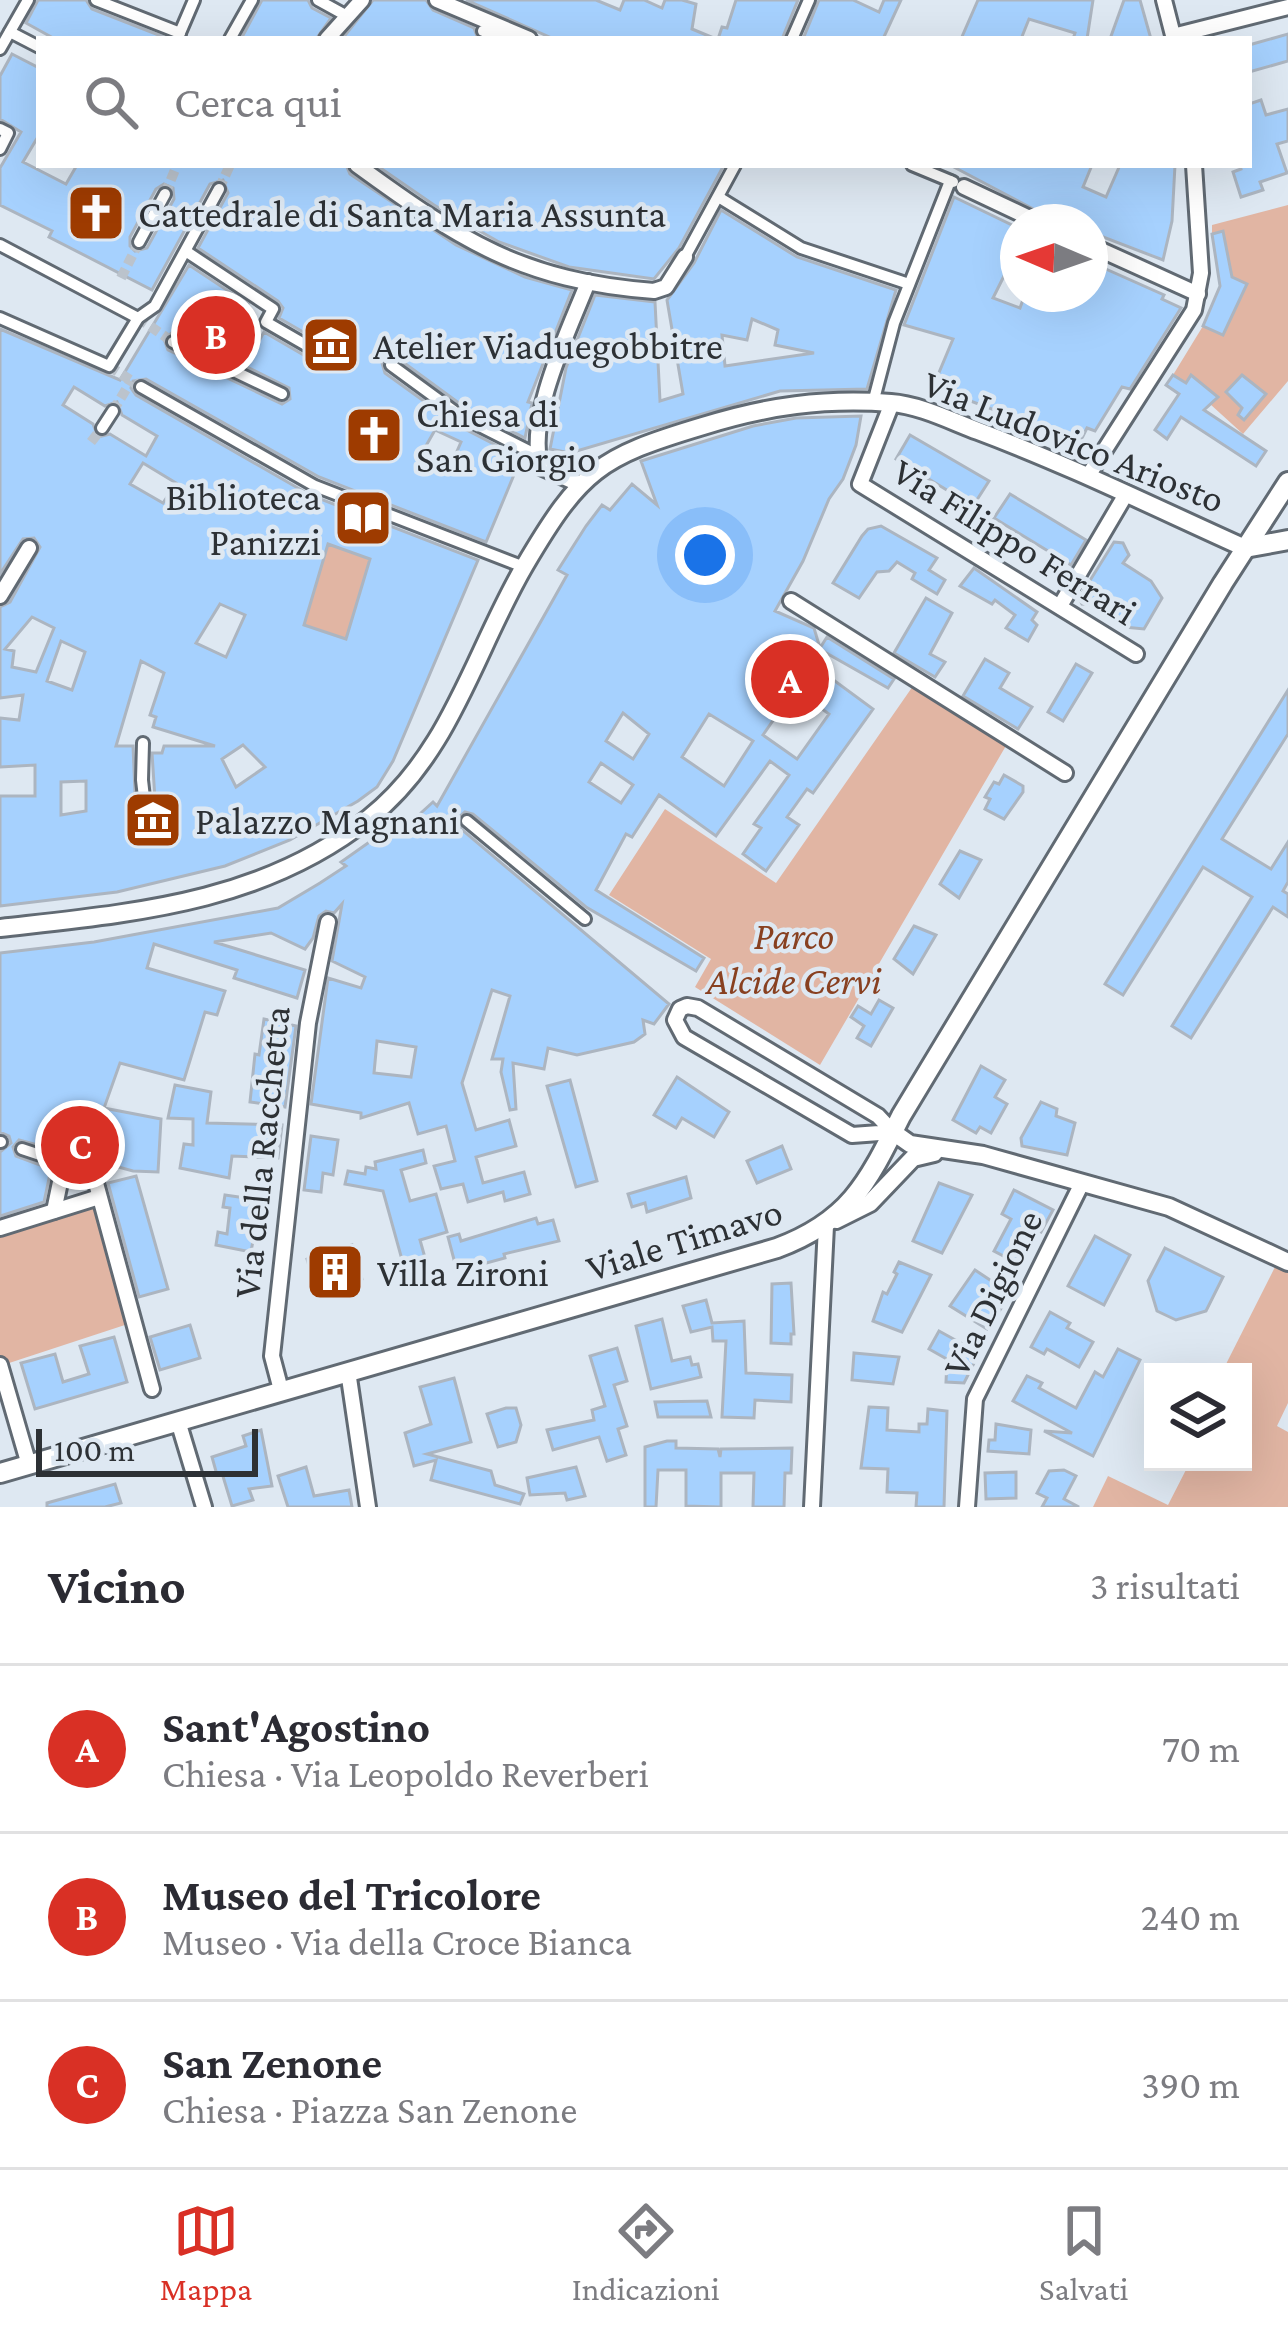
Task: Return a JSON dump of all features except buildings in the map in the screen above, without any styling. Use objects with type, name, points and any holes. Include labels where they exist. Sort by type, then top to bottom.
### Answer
[{"type":"main road","name":"Viale Timavo","points":[[0,1473],[777,1248],[831,1223],[864,1184],[1288,482]]},
{"type":"main road","points":[[1245,548],[1288,539]]},
{"type":"street","points":[[0,49],[28,0]]},
{"type":"street","points":[[96,0],[179,36],[194,0]]},
{"type":"street","points":[[232,36],[252,0]]},
{"type":"street","points":[[318,0],[347,16]]},
{"type":"street","points":[[330,36],[362,0]]},
{"type":"street","points":[[437,0],[523,36]]},
{"type":"street","points":[[793,36],[809,0]]},
{"type":"street","points":[[1164,0],[1173,36]]},
{"type":"street","points":[[1181,36],[1288,7]]},
{"type":"street","points":[[483,31],[495,36]]},
{"type":"street","points":[[10,32],[36,45]]},
{"type":"street","points":[[0,129],[8,134],[0,149]]},
{"type":"street","points":[[361,168],[419,212],[476,246],[529,268],[588,282],[660,290],[685,257],[734,168]]},
{"type":"street","points":[[919,168],[1000,204]]},
{"type":"street","points":[[1088,476],[1189,323],[1201,273],[1193,168]]},
{"type":"street","points":[[873,403],[892,327],[957,184]]},
{"type":"street","points":[[0,318],[109,367],[138,318],[160,298],[219,188]]},
{"type":"street","points":[[139,242],[166,194]]},
{"type":"street","points":[[720,198],[801,248],[910,284]]},
{"type":"street","points":[[0,244],[138,318]]},
{"type":"street","points":[[187,252],[273,309],[266,322],[311,348]]},
{"type":"street","points":[[1108,253],[1198,294]]},
{"type":"street","points":[[579,484],[542,467],[537,455],[554,370],[588,282]]},
{"type":"street","points":[[173,342],[283,394]]},
{"type":"street","points":[[391,365],[462,417],[537,455]]},
{"type":"street","points":[[142,387],[315,486],[524,567]]},
{"type":"street","name":"Via Ludovico Ariosto","points":[[0,928],[173,907],[262,881],[343,836],[369,818],[416,771],[448,724],[524,567],[579,484],[626,450],[763,408],[892,403],[939,416],[1088,476],[1245,548]]},
{"type":"street","name":"Via Filippo Ferrari","points":[[892,403],[860,484],[1136,654]]},
{"type":"street","points":[[102,428],[113,411]]},
{"type":"street","points":[[1060,606],[1126,494]]},
{"type":"street","points":[[0,596],[29,548]]},
{"type":"street","points":[[791,601],[1065,772]]},
{"type":"street","points":[[143,743],[146,815]]},
{"type":"street","points":[[467,821],[585,919]]},
{"type":"street","name":"Via della Racchetta","points":[[281,1390],[272,1356],[308,1023],[328,922]]},
{"type":"street","points":[[893,1132],[878,1116],[698,1008],[687,1006],[677,1012],[675,1024],[684,1037],[852,1135],[893,1132],[947,1152],[983,1156],[1169,1207],[1288,1262]]},
{"type":"street","points":[[22,1150],[93,1172],[152,1389]]},
{"type":"street","points":[[812,1507],[831,1223],[870,1203],[914,1158],[947,1152]]},
{"type":"street","points":[[54,1211],[64,1163]]},
{"type":"street","name":"Via Digione","points":[[967,1507],[975,1400],[1082,1183]]},
{"type":"street","points":[[0,1228],[99,1197]]},
{"type":"street","points":[[0,1365],[29,1465]]},
{"type":"street","points":[[348,1371],[368,1507]]},
{"type":"street","points":[[178,1421],[204,1507]]},
{"type":"green space","points":[[1288,205],[1288,381],[1243,434],[1210,404],[1217,398],[1173,375],[1203,326],[1223,335],[1247,284],[1232,277],[1223,232],[1212,234],[1212,225]]},
{"type":"green space","points":[[328,544],[370,559],[346,639],[304,625]]},
{"type":"green space","name":"Parco Alcide Cervi","points":[[913,686],[1007,744],[820,1065],[695,987],[711,959],[609,895],[665,809],[776,883]]},
{"type":"green space","points":[[99,1197],[134,1322],[0,1366],[0,1228]]},
{"type":"green space","points":[[1275,1267],[1288,1273],[1288,1403],[1277,1426],[1288,1432],[1288,1507],[1093,1507],[1108,1476],[1168,1505],[1185,1471],[1252,1471],[1252,1363],[1227,1363]]},
{"type":"tunnel","points":[[165,194],[176,168]]},
{"type":"tunnel","points":[[219,189],[229,168]]},
{"type":"tunnel","points":[[121,278],[139,242]]},
{"type":"tunnel","points":[[138,318],[173,342]]},
{"type":"tunnel","points":[[109,366],[141,387]]},
{"type":"tunnel","points":[[113,411],[131,381]]},
{"type":"tunnel","points":[[91,442],[102,428]]},
{"type":"place","name":"Cattedrale di Santa Maria Assunta","points":[[96,213]]},
{"type":"place","name":"Museo del Tricolore","points":[[216,335]]},
{"type":"place","name":"Atelier Viaduegobbitre","points":[[331,345]]},
{"type":"place","name":"Chiesa di San Giorgio","points":[[374,435]]},
{"type":"place","name":"Biblioteca Panizzi","points":[[363,518]]},
{"type":"place","name":"Sant'Agostino","points":[[790,679]]},
{"type":"place","name":"Palazzo Magnani","points":[[153,820]]},
{"type":"place","name":"San Zenone","points":[[80,1145]]},
{"type":"place","name":"Villa Zironi","points":[[335,1272]]}]
